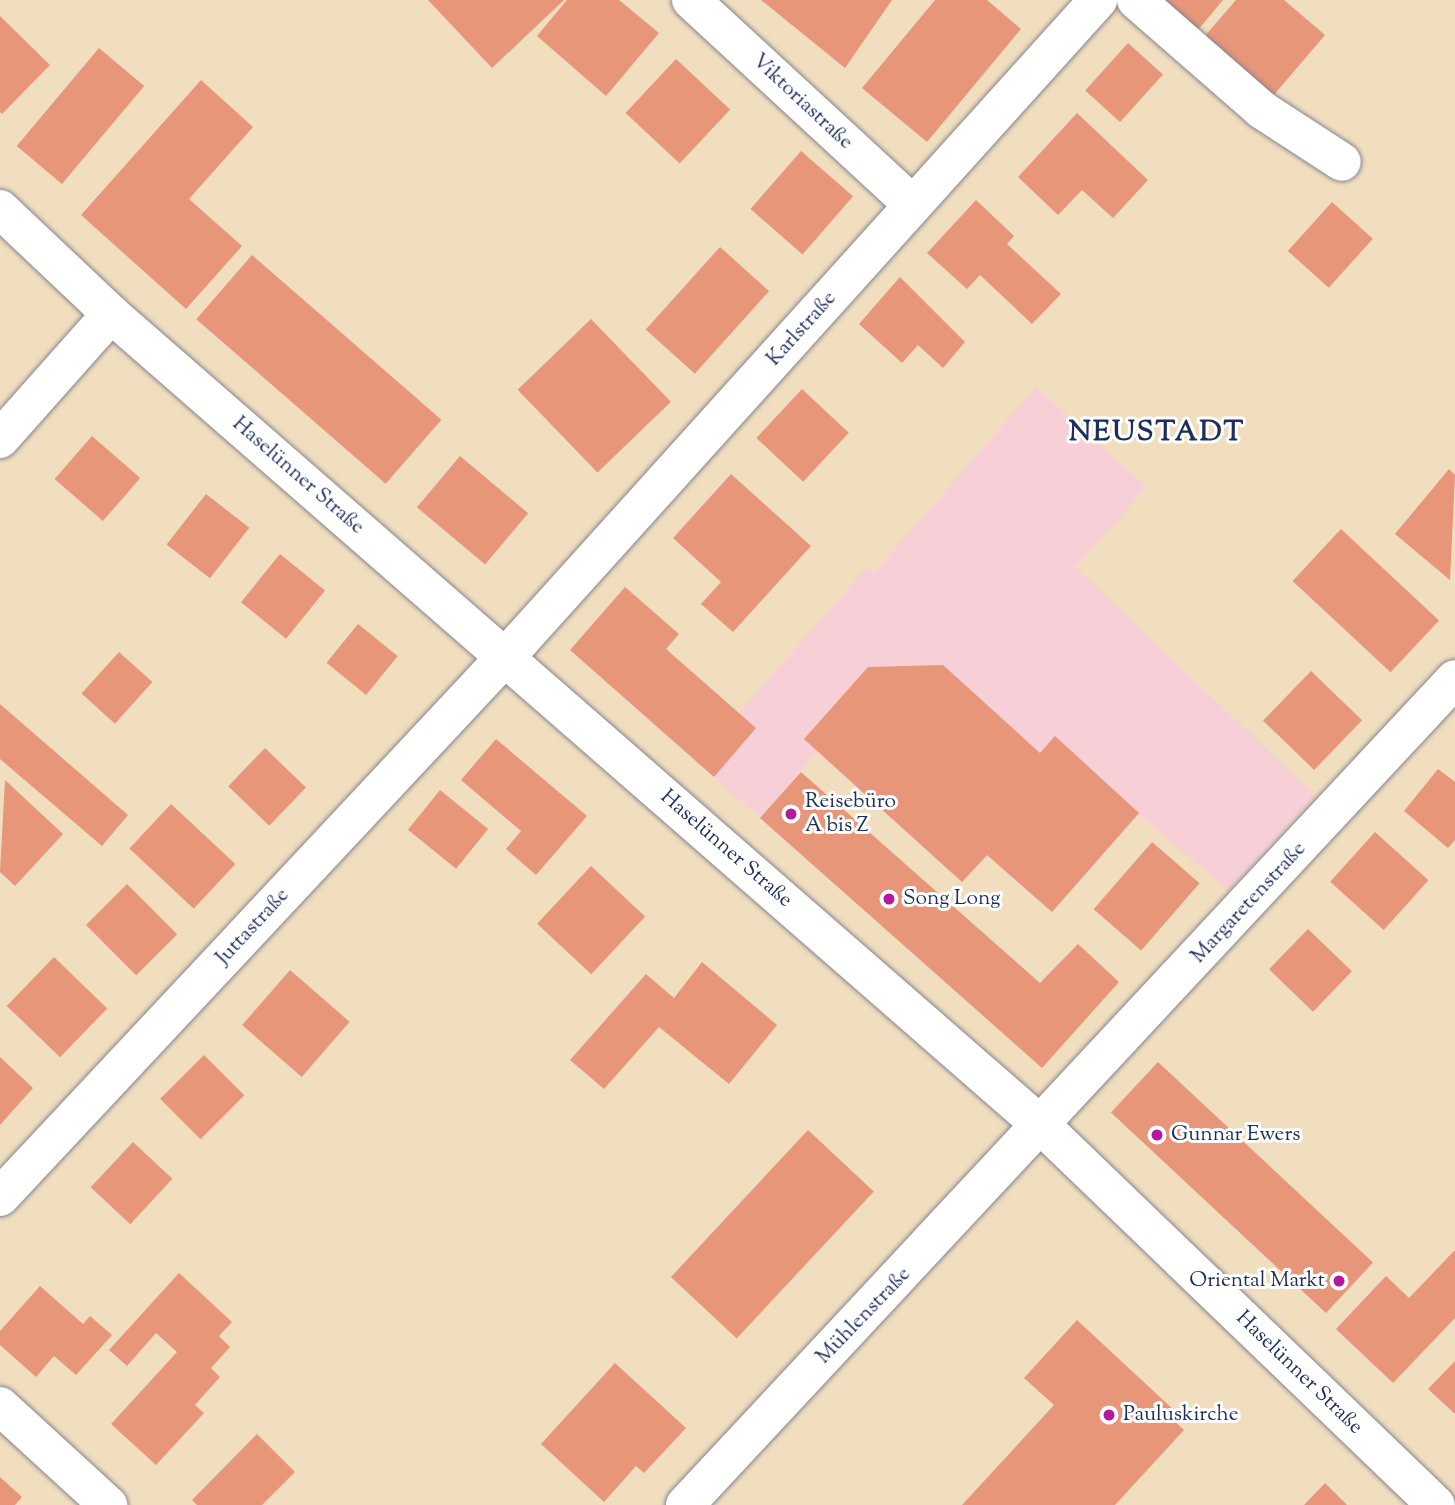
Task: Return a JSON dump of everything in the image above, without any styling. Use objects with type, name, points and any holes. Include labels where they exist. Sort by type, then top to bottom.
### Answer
[{"type":"street","name":"Viktoriastraße","points":[[691,0],[913,205]]},
{"type":"street","name":"Karlstraße","points":[[506,657],[1098,0]]},
{"type":"street","points":[[1136,0],[1262,110],[1342,162]]},
{"type":"street","name":"Haselünner Straße","points":[[0,209],[111,314],[1043,1127],[1436,1505]]},
{"type":"street","points":[[0,439],[111,314]]},
{"type":"street","name":"Juttastraße","points":[[0,1197],[506,657]]},
{"type":"street","name":"Margaretenstraße","points":[[1043,1127],[1455,679]]},
{"type":"street","name":"Mühlenstraße","points":[[685,1505],[1043,1127]]},
{"type":"street","points":[[0,1406],[107,1505]]},
{"type":"shaded area","points":[[1036,387],[1147,487],[1075,567],[1315,795],[1228,891],[1139,814],[1052,912],[988,856],[962,882],[817,752],[760,818],[714,777],[756,728],[739,713],[866,568],[874,573]]},
{"type":"building","points":[[428,0],[564,0],[492,68]]},
{"type":"building","points":[[567,0],[619,0],[659,33],[606,96],[537,36]]},
{"type":"building","points":[[761,0],[892,0],[845,68]]},
{"type":"building","points":[[935,0],[987,0],[1021,29],[927,142],[862,88]]},
{"type":"building","points":[[1161,0],[1223,0],[1197,31]]},
{"type":"building","points":[[1236,0],[1284,0],[1325,35],[1273,96],[1204,37]]},
{"type":"building","points":[[0,16],[50,65],[2,114],[0,112]]},
{"type":"building","points":[[1128,43],[1163,74],[1120,122],[1085,91]]},
{"type":"building","points":[[99,48],[144,86],[62,184],[17,146]]},
{"type":"building","points":[[676,59],[730,109],[680,164],[626,113]]},
{"type":"building","points":[[201,80],[253,127],[189,199],[242,246],[186,309],[81,215]]},
{"type":"building","points":[[1077,113],[1148,180],[1113,218],[1082,190],[1058,215],[1018,177]]},
{"type":"building","points":[[801,151],[853,196],[803,254],[750,209]]},
{"type":"building","points":[[976,200],[1014,236],[1007,244],[1061,294],[1032,324],[980,275],[967,289],[927,253]]},
{"type":"building","points":[[1332,202],[1373,239],[1329,288],[1288,251]]},
{"type":"building","points":[[720,247],[769,291],[695,374],[646,329]]},
{"type":"building","points":[[252,255],[441,420],[386,484],[196,319]]},
{"type":"building","points":[[900,277],[965,342],[943,368],[918,345],[902,363],[859,324]]},
{"type":"building","points":[[591,319],[671,402],[598,473],[518,390]]},
{"type":"building","points":[[802,389],[849,433],[803,482],[756,438]]},
{"type":"building","points":[[92,436],[140,478],[103,521],[55,479]]},
{"type":"building","points":[[460,456],[528,513],[485,565],[417,507]]},
{"type":"building","points":[[1449,469],[1455,475],[1450,580],[1395,534]]},
{"type":"building","points":[[731,474],[811,546],[733,632],[701,604],[721,582],[673,538]]},
{"type":"building","points":[[206,494],[249,528],[210,578],[167,544]]},
{"type":"building","points":[[1341,529],[1439,620],[1391,672],[1293,581]]},
{"type":"building","points":[[280,554],[325,591],[286,639],[241,602]]},
{"type":"building","points":[[625,587],[679,634],[666,649],[756,728],[714,777],[570,650]]},
{"type":"building","points":[[358,624],[398,656],[366,695],[327,663]]},
{"type":"building","points":[[119,652],[152,682],[115,724],[82,694]]},
{"type":"building","points":[[943,665],[1040,753],[1055,736],[1139,813],[1052,912],[987,855],[962,882],[804,739],[868,667]]},
{"type":"building","points":[[1311,671],[1362,720],[1314,770],[1263,721]]},
{"type":"building","points":[[0,704],[128,815],[102,846],[0,759]]},
{"type":"building","points":[[496,739],[587,816],[536,875],[506,849],[521,831],[461,780]]},
{"type":"building","points":[[265,748],[306,788],[269,826],[228,786]]},
{"type":"building","points":[[1438,769],[1455,782],[1455,840],[1448,848],[1404,811]]},
{"type":"building","points":[[801,772],[1040,983],[1078,944],[1119,982],[1042,1068],[760,818]]},
{"type":"building","points":[[5,780],[63,834],[15,886],[0,872]]},
{"type":"building","points":[[440,790],[488,829],[456,869],[408,830]]},
{"type":"building","points":[[171,804],[235,864],[194,909],[129,849]]},
{"type":"building","points":[[1375,832],[1429,880],[1384,930],[1330,882]]},
{"type":"building","points":[[1152,842],[1200,883],[1141,951],[1094,909]]},
{"type":"building","points":[[591,866],[645,916],[591,974],[537,924]]},
{"type":"building","points":[[127,884],[177,934],[136,975],[86,925]]},
{"type":"building","points":[[1308,929],[1352,971],[1313,1012],[1269,969]]},
{"type":"building","points":[[54,957],[107,1008],[60,1057],[7,1006]]},
{"type":"building","points":[[702,962],[777,1025],[729,1084],[659,1027],[604,1089],[570,1060],[646,974],[674,998]]},
{"type":"building","points":[[290,970],[350,1022],[302,1077],[242,1025]]},
{"type":"building","points":[[204,1055],[244,1095],[200,1139],[160,1099]]},
{"type":"building","points":[[0,1057],[33,1088],[0,1125]]},
{"type":"building","points":[[1158,1062],[1373,1263],[1326,1313],[1111,1112]]},
{"type":"building","points":[[808,1130],[874,1191],[737,1338],[671,1277]]},
{"type":"building","points":[[133,1142],[172,1179],[130,1224],[91,1187]]},
{"type":"building","points":[[1455,1250],[1455,1318],[1393,1383],[1336,1329],[1386,1276],[1409,1298]]},
{"type":"building","points":[[179,1273],[232,1322],[219,1336],[230,1347],[211,1368],[220,1377],[195,1405],[204,1413],[156,1465],[111,1424],[177,1352],[156,1333],[127,1366],[109,1350]]},
{"type":"building","points":[[40,1286],[83,1324],[90,1316],[112,1335],[76,1375],[54,1356],[36,1377],[0,1345],[0,1331]]},
{"type":"building","name":"Pauluskirche","points":[[1077,1320],[1176,1412],[1171,1418],[1184,1430],[1115,1505],[962,1505],[1054,1405],[1024,1378]]},
{"type":"building","points":[[1455,1361],[1455,1414],[1428,1389]]},
{"type":"building","points":[[615,1363],[686,1428],[644,1473],[636,1466],[604,1502],[541,1444]]},
{"type":"building","points":[[257,1434],[295,1472],[262,1505],[197,1505],[192,1500]]},
{"type":"building","points":[[0,1477],[22,1497],[15,1505],[0,1505]]},
{"type":"building","points":[[1325,1483],[1347,1505],[1304,1505]]},
{"type":"place","name":"Reisebüro A bis Z","points":[[791,814]]},
{"type":"place","name":"Song Long","points":[[889,899]]},
{"type":"place","name":"Gunnar Ewers","points":[[1157,1135]]},
{"type":"place","name":"Oriental Markt","points":[[1339,1281]]},
{"type":"place","name":"Pauluskirche","points":[[1109,1415]]},
{"type":"district","name":"NEUSTADT","points":[[1157,433]]}]
